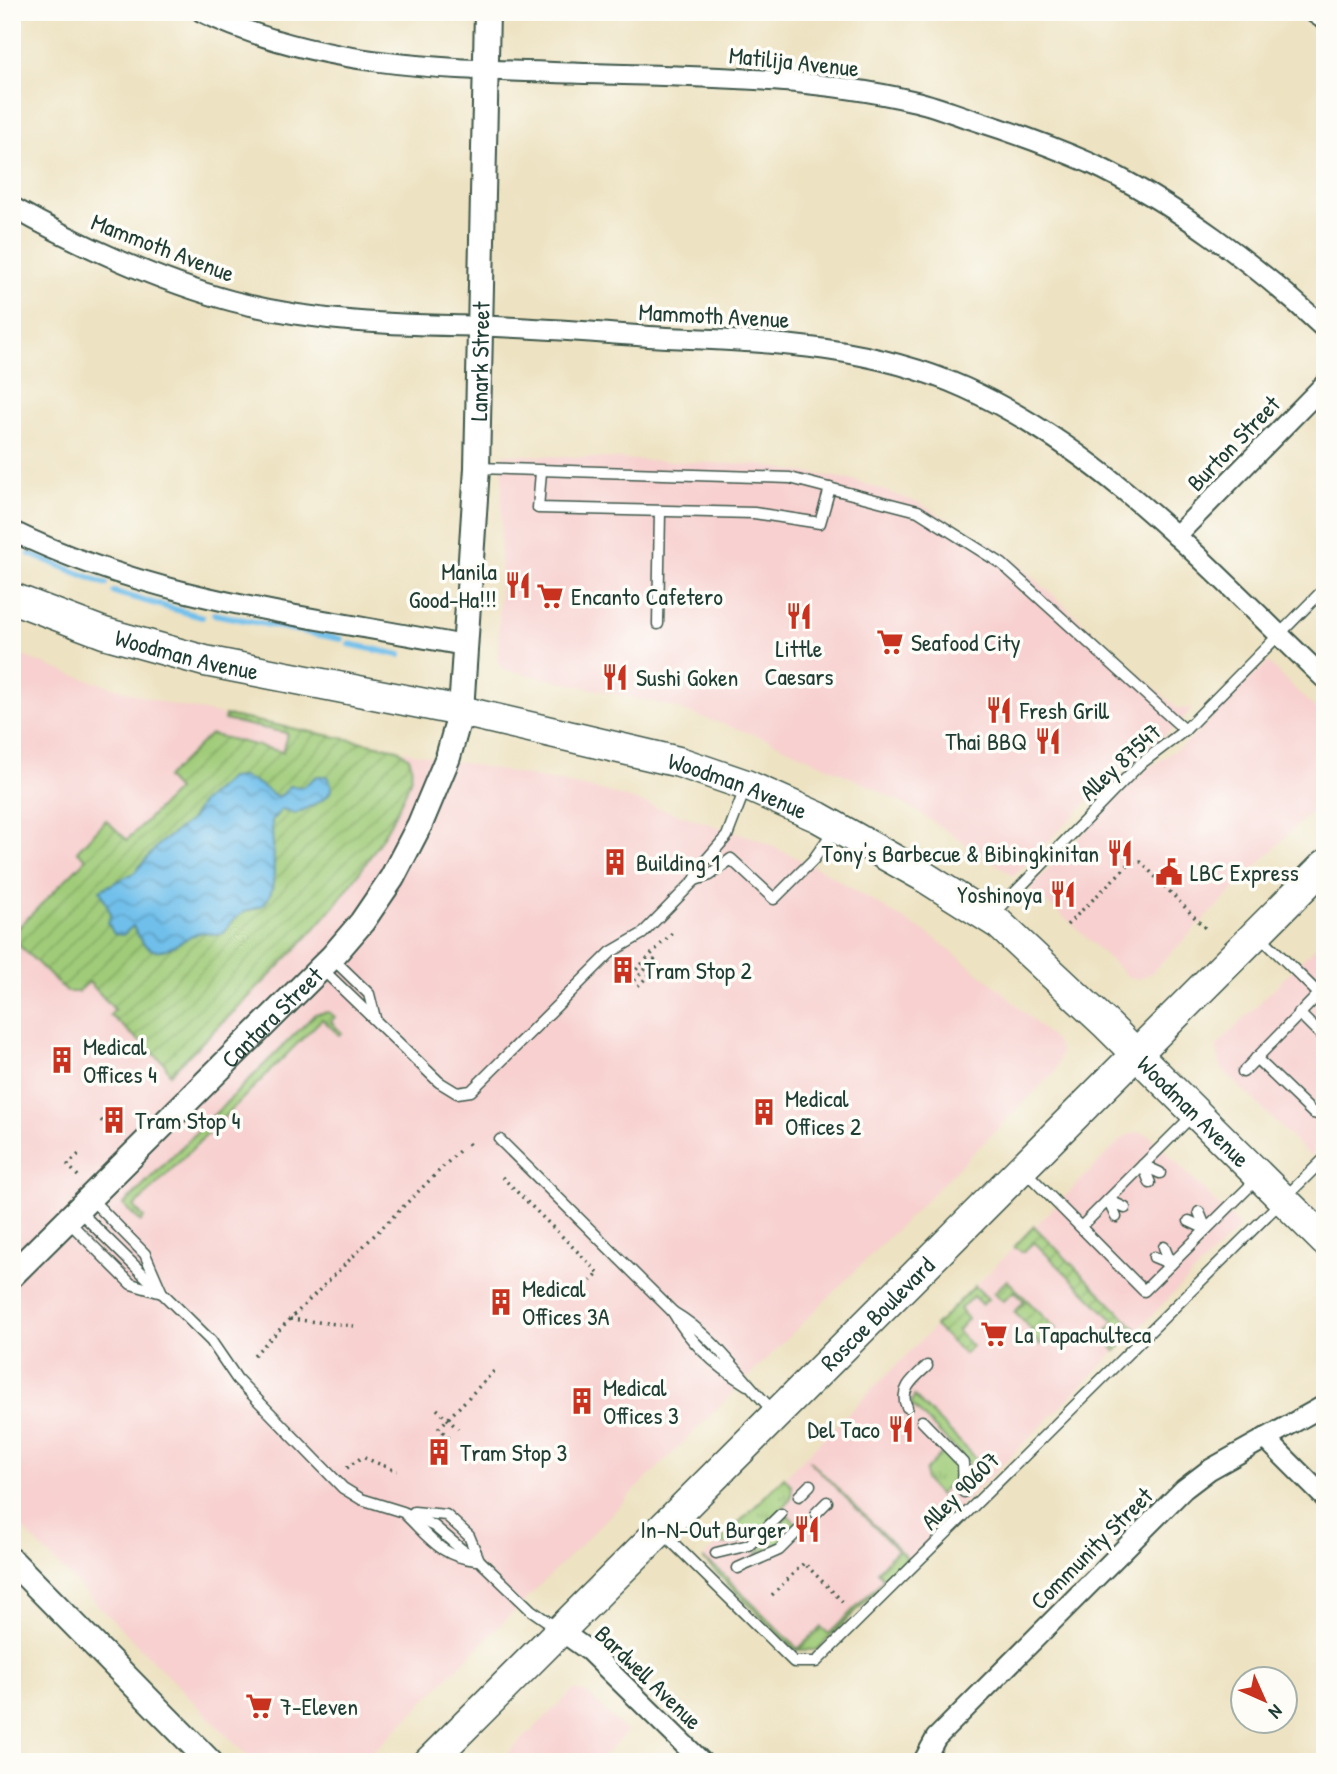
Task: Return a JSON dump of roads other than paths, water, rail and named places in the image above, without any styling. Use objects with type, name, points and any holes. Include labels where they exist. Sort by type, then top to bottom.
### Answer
[{"type":"main road","name":"Woodman Avenue","points":[[12,598],[104,633],[205,661],[461,711],[679,762],[746,785],[837,827],[990,918],[1054,974],[1259,1176],[1321,1231]]},
{"type":"main road","name":"Roscoe Boulevard","points":[[429,1762],[1325,865]]},
{"type":"street","name":"Matilija Avenue","points":[[202,12],[287,42],[357,60],[419,68],[725,78],[833,87],[915,101],[1030,138],[1093,164],[1169,209],[1274,280],[1325,329]]},
{"type":"street","name":"Lanark Street","points":[[461,711],[477,468],[487,12]]},
{"type":"street","points":[[1312,12],[1325,20]]},
{"type":"street","name":"Mammoth Avenue","points":[[12,207],[51,229],[117,259],[231,301],[325,318],[418,327],[479,326],[814,345],[878,359],[964,387],[1033,425],[1101,472],[1176,536],[1325,679]]},
{"type":"street","name":"Burton Street","points":[[1176,536],[1325,384]]},
{"type":"street","points":[[12,531],[102,569],[173,590],[263,611],[466,646]]},
{"type":"street","name":"Cantara Street","points":[[12,1275],[78,1201],[326,962],[362,922],[392,878],[415,835],[448,757],[461,711]]},
{"type":"street","name":"Community Street","points":[[923,1762],[936,1738],[1184,1489],[1209,1470],[1325,1405]]},
{"type":"street","points":[[1265,1438],[1325,1498]]},
{"type":"street","points":[[12,1561],[211,1762]]},
{"type":"street","name":"Bardwell Avenue","points":[[561,1631],[589,1651],[702,1762]]},
{"type":"lane","points":[[477,468],[790,478],[918,511],[1002,564],[1185,730]]},
{"type":"lane","points":[[541,472],[538,508],[754,513],[820,523],[830,488]]},
{"type":"lane","points":[[658,624],[660,511]]},
{"type":"lane","name":"Alley 87547","points":[[990,918],[1139,765],[1185,730],[1325,588]]},
{"type":"lane","points":[[326,962],[375,1018],[445,1086],[457,1093],[471,1091],[611,952],[642,934],[695,880],[701,866],[727,836],[746,785]]},
{"type":"lane","points":[[695,880],[710,874],[731,859],[774,899],[813,860],[837,827]]},
{"type":"lane","points":[[1242,1072],[1322,991],[1257,934]]},
{"type":"lane","points":[[326,962],[369,994],[375,1018]]},
{"type":"lane","points":[[1300,1013],[1325,1039]]},
{"type":"lane","points":[[1256,1058],[1313,1113],[1325,1116]]},
{"type":"lane","points":[[1081,1227],[1195,1112]]},
{"type":"lane","points":[[500,1140],[673,1312],[694,1324],[776,1414]]},
{"type":"lane","name":"Alley 90607","points":[[661,1531],[793,1662],[816,1662],[1325,1158]]},
{"type":"lane","points":[[1143,1165],[1160,1173]]},
{"type":"lane","points":[[1143,1165],[1150,1182]]},
{"type":"lane","points":[[1023,1170],[1144,1291],[1259,1176]]},
{"type":"lane","points":[[1108,1200],[1125,1208]]},
{"type":"lane","points":[[1108,1200],[1116,1217]]},
{"type":"lane","points":[[78,1201],[131,1284],[162,1293]]},
{"type":"lane","points":[[78,1201],[162,1293],[223,1353],[237,1379],[344,1488],[361,1499],[428,1521],[461,1549],[479,1560],[526,1605],[561,1631]]},
{"type":"lane","points":[[78,1201],[145,1254],[162,1293]]},
{"type":"lane","points":[[1199,1212],[1206,1229]]},
{"type":"lane","points":[[1189,1222],[1206,1229]]},
{"type":"lane","points":[[1164,1247],[1171,1264]]},
{"type":"lane","points":[[1154,1257],[1171,1264]]},
{"type":"lane","points":[[907,1407],[904,1399],[906,1389],[927,1366]]},
{"type":"lane","points":[[922,1421],[963,1463],[966,1470],[964,1492]]},
{"type":"lane","points":[[799,1496],[810,1485]]},
{"type":"lane","points":[[816,1513],[827,1502]]},
{"type":"lane","points":[[403,1512],[446,1515],[469,1536],[479,1560]]},
{"type":"lane","points":[[716,1553],[749,1545],[781,1514]]},
{"type":"lane","points":[[738,1568],[779,1550],[798,1531]]},
{"type":"water","points":[[317,776],[326,776],[331,783],[331,789],[323,800],[295,814],[282,809],[272,820],[274,877],[269,897],[264,904],[239,915],[221,934],[201,932],[163,950],[147,947],[133,926],[123,935],[114,934],[108,923],[111,914],[100,890],[134,873],[160,843],[190,821],[201,803],[230,778],[242,777],[255,782],[276,796],[282,795],[290,786],[303,787]]},
{"type":"waterway","points":[[30,554],[106,584]]},
{"type":"waterway","points":[[114,592],[202,617]]},
{"type":"waterway","points":[[214,614],[341,639]]},
{"type":"waterway","points":[[349,644],[400,655]]},
{"type":"place","name":"Manila Good-Ha!!!","points":[[518,585]]},
{"type":"place","name":"Encanto Cafetero","points":[[550,596]]},
{"type":"place","name":"Little Caesars","points":[[799,616]]},
{"type":"place","name":"Seafood City","points":[[890,642]]},
{"type":"place","name":"Sushi Goken","points":[[615,677]]},
{"type":"place","name":"Fresh Grill","points":[[999,710]]},
{"type":"place","name":"Thai BBQ","points":[[1048,741]]},
{"type":"place","name":"Tony's Barbecue & Bibingkinitan","points":[[1120,853]]},
{"type":"place","name":"Building 1","points":[[615,862]]},
{"type":"place","name":"LBC Express","points":[[1169,872]]},
{"type":"place","name":"Yoshinoya","points":[[1063,894]]},
{"type":"place","name":"Tram Stop 2","points":[[623,970]]},
{"type":"place","name":"Medical Offices 4","points":[[62,1060]]},
{"type":"place","name":"Medical Offices 2","points":[[764,1112]]},
{"type":"place","name":"Tram Stop 4","points":[[114,1120]]},
{"type":"place","name":"Medical Offices 3A","points":[[501,1302]]},
{"type":"place","name":"La Tapachulteca","points":[[994,1334]]},
{"type":"place","name":"Medical Offices 3","points":[[582,1401]]},
{"type":"place","name":"Del Taco","points":[[901,1429]]},
{"type":"place","name":"Tram Stop 3","points":[[439,1452]]},
{"type":"place","name":"In-N-Out Burger","points":[[807,1529]]},
{"type":"place","name":"7-Eleven","points":[[259,1706]]}]
